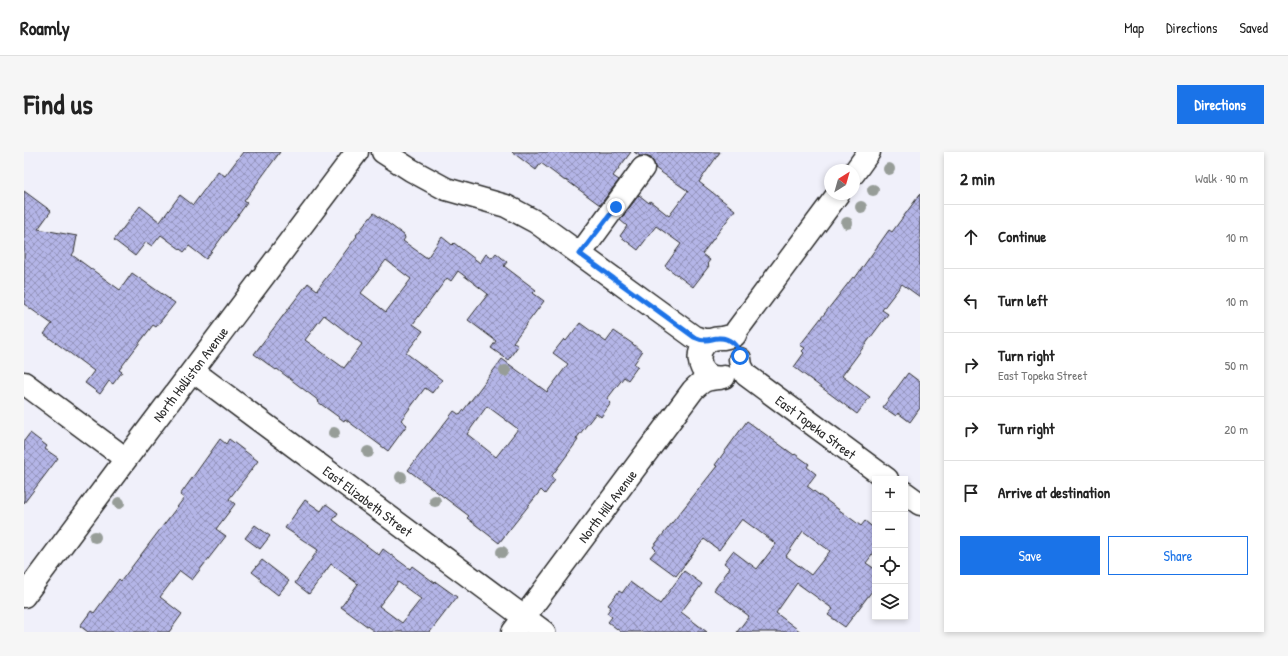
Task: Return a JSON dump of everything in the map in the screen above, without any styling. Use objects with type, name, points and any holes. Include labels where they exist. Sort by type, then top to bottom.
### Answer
[{"type":"street","name":"North Holliston Avenue","points":[[24,596],[356,152]]},
{"type":"street","name":"East Topeka Street","points":[[383,152],[411,170],[446,189],[506,206],[536,222],[883,476]]},
{"type":"street","points":[[860,165],[870,152]]},
{"type":"street","points":[[580,254],[643,168]]},
{"type":"street","name":"North Hill Avenue","points":[[519,625],[693,390],[720,357],[834,200]]},
{"type":"street","name":"East Elizabeth Street","points":[[193,371],[519,625],[544,632]]},
{"type":"street","points":[[24,383],[126,459]]},
{"type":"street","points":[[908,495],[920,504]]},
{"type":"building","points":[[243,152],[280,152],[244,201],[247,203],[206,259],[189,246],[184,252],[161,235],[152,246],[146,242],[135,256],[114,240],[140,206],[160,222],[180,195],[193,205],[218,171],[225,176]]},
{"type":"building","points":[[512,152],[631,152],[613,176],[619,180],[600,205],[541,163],[536,170]]},
{"type":"building","points":[[634,152],[720,152],[699,182],[735,210],[702,254],[710,260],[707,264],[709,266],[693,287],[665,266],[681,244],[656,226],[638,250],[620,236],[627,226],[620,220],[639,195],[649,203],[650,201],[669,216],[688,191],[655,168],[651,158],[640,156]]},
{"type":"building","points":[[24,191],[51,211],[38,229],[77,236],[72,255],[120,290],[132,273],[175,303],[156,327],[153,325],[119,370],[122,372],[113,384],[109,381],[100,394],[85,383],[94,371],[44,334],[52,324],[24,304]]},
{"type":"building","points":[[920,194],[920,297],[902,284],[882,310],[888,314],[842,376],[870,397],[857,414],[794,367],[804,353],[802,351],[805,348],[800,345],[853,277],[855,278],[889,230],[892,232]]},
{"type":"building","points":[[374,213],[404,235],[405,238],[403,241],[427,258],[442,237],[452,245],[454,243],[480,263],[486,254],[492,258],[496,253],[507,262],[504,266],[536,290],[533,293],[544,301],[513,342],[518,346],[508,360],[491,348],[496,341],[468,320],[488,294],[458,271],[451,281],[447,278],[413,324],[423,331],[406,353],[442,380],[432,393],[425,388],[401,420],[407,425],[388,451],[345,419],[344,421],[277,369],[276,370],[254,354],[308,283],[317,290],[357,236],[356,235]],"holes":[[[386,260],[411,279],[386,312],[361,293]],[[324,315],[362,344],[344,368],[305,340]]]},
{"type":"building","points":[[580,323],[606,342],[614,331],[642,352],[634,364],[638,366],[628,380],[624,377],[607,399],[611,403],[601,417],[596,413],[576,439],[578,440],[551,477],[555,480],[545,494],[541,490],[499,543],[467,518],[469,516],[408,470],[454,411],[460,415],[502,359],[547,392],[568,364],[553,353],[564,339],[566,341]],"holes":[[[487,406],[518,429],[496,457],[467,434]]]},
{"type":"building","points":[[908,373],[920,382],[920,408],[910,422],[898,413],[896,416],[883,407]]},
{"type":"building","points":[[747,421],[809,464],[807,467],[816,474],[807,486],[861,526],[865,521],[872,527],[872,555],[866,563],[872,567],[872,591],[845,627],[828,615],[833,609],[797,583],[776,613],[801,632],[737,632],[749,616],[714,590],[730,568],[724,563],[733,551],[757,569],[776,544],[742,519],[719,550],[704,539],[676,576],[650,557],[656,550],[653,547],[717,466],[715,465]],"holes":[[[803,531],[830,551],[811,575],[786,556]]]},
{"type":"building","points":[[30,433],[47,446],[45,449],[58,458],[24,503],[24,441]]},
{"type":"building","points":[[220,439],[226,444],[229,439],[258,461],[229,499],[235,504],[216,529],[226,536],[192,580],[180,571],[160,597],[182,614],[169,632],[88,632],[80,626],[91,611],[94,613],[119,579],[121,581],[184,498],[180,495]]},
{"type":"building","points":[[305,500],[321,511],[326,504],[338,513],[333,520],[379,555],[383,549],[410,569],[412,566],[457,597],[430,632],[375,632],[341,607],[358,584],[331,564],[309,594],[295,583],[318,550],[285,528]],"holes":[[[398,582],[421,599],[402,623],[379,606]]]},
{"type":"building","points":[[255,525],[270,536],[260,549],[245,538]]},
{"type":"building","points":[[262,560],[289,581],[278,595],[260,581],[261,579],[252,572]]},
{"type":"building","points":[[684,571],[702,584],[681,612],[707,632],[621,632],[608,622],[612,617],[607,613],[611,607],[608,605],[619,591],[622,593],[630,582],[660,604]]},
{"type":"route","points":[[616,207],[580,254],[694,337],[704,340],[723,338],[730,340],[735,344],[740,356]]}]
